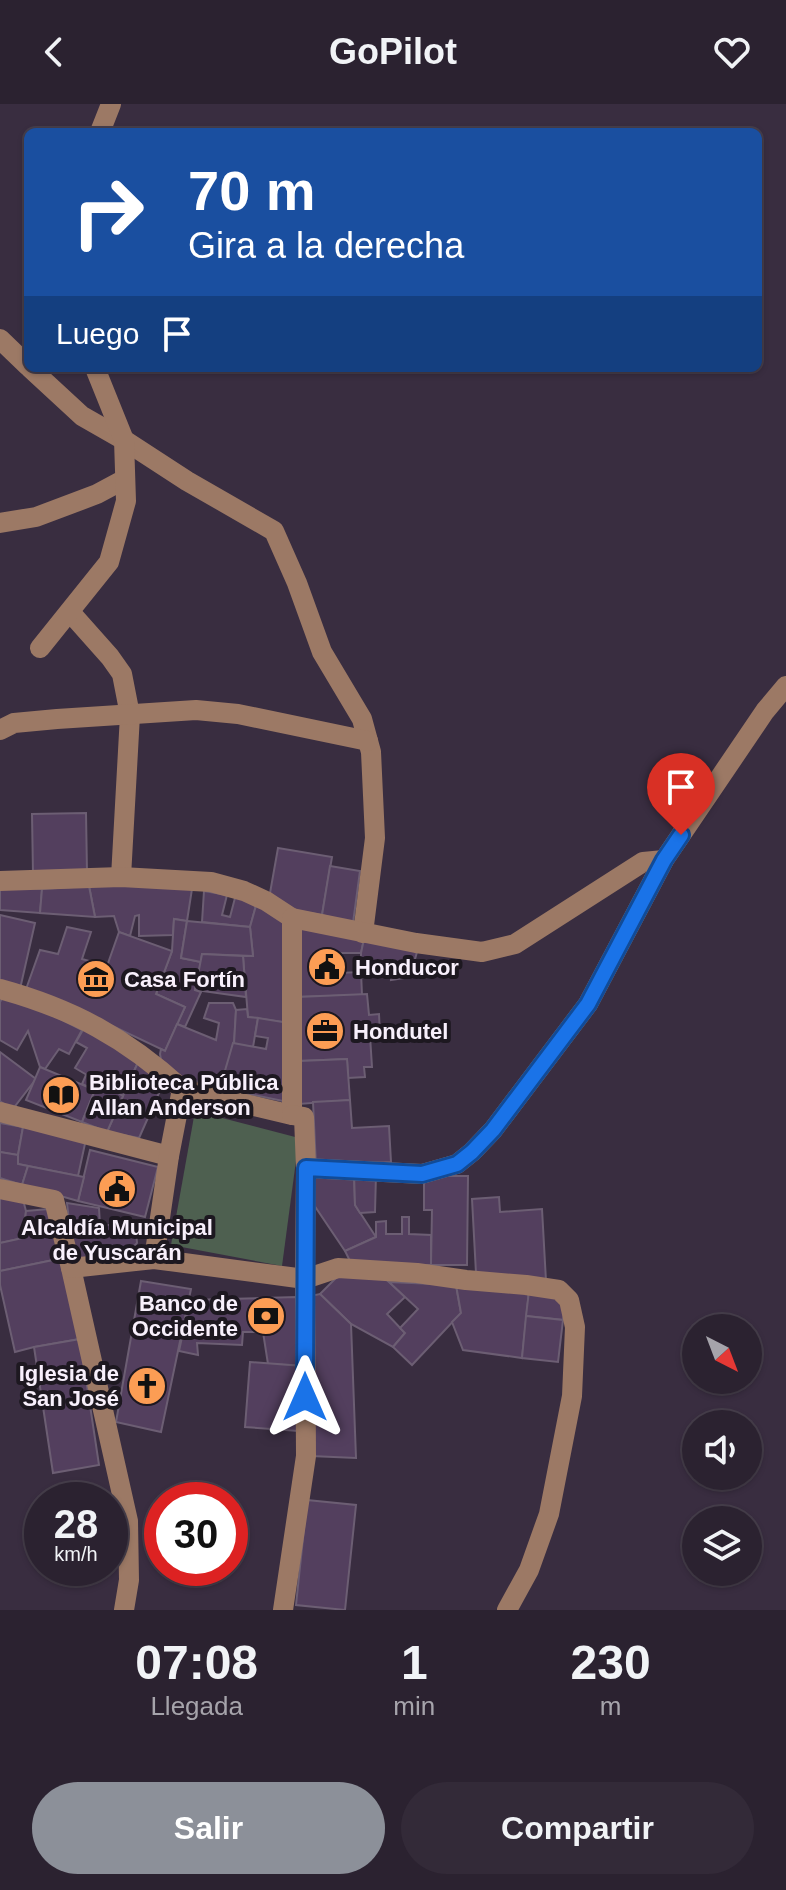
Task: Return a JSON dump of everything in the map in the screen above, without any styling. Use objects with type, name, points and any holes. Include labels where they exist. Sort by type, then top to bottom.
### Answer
[{"type":"street","points":[[102,128],[111,104]]},
{"type":"street","points":[[0,339],[24,362]]},
{"type":"street","points":[[34,372],[82,416],[274,531],[322,652],[362,719],[371,752],[375,838],[363,933]]},
{"type":"street","points":[[40,648],[109,562],[126,501],[124,440],[97,372]]},
{"type":"street","points":[[0,523],[36,517],[97,494],[125,479]]},
{"type":"street","points":[[70,612],[122,674],[130,715],[121,877]]},
{"type":"street","points":[[306,1168],[422,1174],[457,1164],[472,1152],[493,1130],[588,1004],[664,860],[765,711],[786,686]]},
{"type":"street","points":[[0,730],[14,723],[196,710],[238,714],[368,741]]},
{"type":"street","points":[[0,881],[121,877],[211,882],[244,891],[292,918],[416,943],[482,952],[515,944],[643,862],[664,860]]},
{"type":"street","points":[[292,918],[292,1115]]},
{"type":"street","points":[[0,989],[64,1010],[120,1040],[157,1066],[182,1089],[304,1117],[306,1456],[283,1610]]},
{"type":"street","points":[[154,1259],[182,1089]]},
{"type":"street","points":[[0,1112],[169,1156]]},
{"type":"street","points":[[0,1189],[54,1200],[128,1521],[129,1580],[124,1610]]},
{"type":"street","points":[[71,1268],[154,1259],[305,1279],[338,1268],[417,1273],[559,1290],[569,1300],[575,1327],[572,1396],[549,1514],[529,1570],[507,1610]]},
{"type":"green space","points":[[195,1111],[299,1138],[282,1266],[171,1245]]},
{"type":"building","points":[[86,813],[87,873],[33,874],[32,814]]},
{"type":"building","points":[[278,848],[332,857],[322,915],[292,910],[270,893]]},
{"type":"building","points":[[330,866],[360,871],[353,923],[322,915]]},
{"type":"building","points":[[144,885],[192,889],[187,921],[174,919],[173,935],[139,936],[139,915],[135,916],[130,936],[119,932],[114,916],[95,917],[89,886]]},
{"type":"building","points":[[0,886],[42,889],[40,913],[0,910]]},
{"type":"building","points":[[89,886],[95,917],[40,913],[42,889]]},
{"type":"building","points":[[204,891],[227,895],[222,915],[230,917],[236,894],[257,902],[250,927],[202,922]]},
{"type":"building","points":[[257,902],[289,924],[289,1023],[248,1017],[243,956],[253,956],[250,927]]},
{"type":"building","points":[[0,915],[35,923],[20,989],[0,985]]},
{"type":"building","points":[[174,919],[187,921],[181,958],[201,962],[195,990],[201,992],[185,1027],[177,1024],[185,1007],[156,994],[172,951]]},
{"type":"building","points":[[187,921],[250,927],[253,956],[202,954],[201,962],[181,958]]},
{"type":"building","points":[[295,924],[364,939],[361,953],[338,953],[338,973],[361,972],[362,995],[297,997]]},
{"type":"building","name":"Casa Fortín","points":[[67,927],[91,932],[82,959],[107,966],[119,932],[172,951],[156,994],[185,1007],[165,1051],[77,1009],[25,992],[40,950],[58,954]]},
{"type":"building","points":[[364,939],[417,952],[410,977],[391,980],[392,972],[361,972]]},
{"type":"building","points":[[202,954],[243,956],[246,997],[195,990]]},
{"type":"building","points":[[367,994],[369,1015],[379,1014],[380,1036],[370,1036],[372,1067],[364,1067],[365,1077],[348,1078],[347,1059],[299,1061],[297,997]]},
{"type":"building","points":[[3,997],[17,997],[82,1030],[69,1054],[59,1049],[45,1069],[40,1067],[28,1031],[17,1050],[0,1040],[0,1002]]},
{"type":"building","points":[[209,1003],[233,1003],[236,1010],[234,1044],[220,1088],[178,1076],[161,1060],[160,1054],[161,1049],[165,1051],[177,1024],[216,1040],[219,1023],[204,1018]]},
{"type":"building","points":[[247,1009],[248,1017],[258,1018],[253,1047],[234,1044],[236,1010]]},
{"type":"building","points":[[258,1018],[289,1023],[283,1101],[220,1088],[233,1043],[266,1049],[268,1038],[255,1036]]},
{"type":"building","points":[[84,1028],[139,1060],[123,1096],[75,1068],[87,1048],[76,1042]]},
{"type":"building","points":[[0,1052],[36,1079],[12,1110],[0,1101]]},
{"type":"building","points":[[347,1059],[350,1100],[299,1104],[299,1061]]},
{"type":"building","points":[[139,1060],[163,1084],[139,1138],[107,1132]]},
{"type":"building","name":"Biblioteca Pública Allan Anderson","points":[[40,1067],[95,1090],[82,1122],[26,1100]]},
{"type":"building","points":[[86,1075],[123,1096],[107,1132],[82,1122],[95,1090],[82,1084]]},
{"type":"building","points":[[350,1100],[352,1128],[389,1126],[391,1162],[316,1166],[313,1102]]},
{"type":"building","points":[[0,1123],[23,1127],[18,1155],[0,1152]]},
{"type":"building","points":[[23,1127],[86,1139],[78,1176],[18,1164]]},
{"type":"building","name":"Alcaldía Municipal de Yuscarán","points":[[90,1150],[158,1167],[145,1217],[78,1201]]},
{"type":"building","points":[[0,1152],[18,1155],[18,1164],[28,1166],[22,1185],[0,1178]]},
{"type":"building","points":[[28,1166],[84,1177],[78,1201],[22,1185]]},
{"type":"building","points":[[317,1171],[354,1173],[355,1205],[376,1237],[345,1251],[310,1199]]},
{"type":"building","points":[[354,1173],[376,1174],[375,1212],[360,1213],[355,1205]]},
{"type":"building","points":[[424,1176],[468,1176],[467,1265],[431,1265],[432,1210],[424,1210]]},
{"type":"building","points":[[0,1192],[22,1196],[26,1211],[23,1238],[0,1243]]},
{"type":"building","points":[[499,1197],[500,1212],[542,1209],[546,1281],[476,1273],[472,1199]]},
{"type":"building","points":[[67,1203],[99,1208],[100,1226],[135,1222],[137,1243],[125,1256],[74,1263]]},
{"type":"building","points":[[49,1209],[63,1258],[0,1271],[0,1243],[23,1238],[26,1211]]},
{"type":"building","points":[[402,1217],[409,1217],[409,1234],[431,1235],[431,1265],[352,1265],[345,1251],[376,1237],[376,1222],[386,1221],[386,1234],[402,1234]]},
{"type":"building","points":[[63,1258],[80,1339],[15,1352],[0,1285],[0,1271]]},
{"type":"building","points":[[381,1274],[405,1297],[387,1314],[405,1333],[393,1347],[351,1324],[320,1294],[337,1277]]},
{"type":"building","name":"Iglesia de San José","points":[[141,1281],[191,1289],[161,1432],[116,1422]]},
{"type":"building","points":[[389,1282],[456,1285],[461,1313],[412,1365],[393,1347],[405,1333],[400,1328],[418,1309]]},
{"type":"building","points":[[456,1285],[529,1291],[522,1358],[463,1350],[452,1322],[461,1313]]},
{"type":"building","points":[[529,1291],[553,1293],[565,1305],[563,1320],[526,1316]]},
{"type":"building","points":[[320,1294],[351,1324],[356,1458],[311,1456],[310,1296]]},
{"type":"building","points":[[296,1297],[303,1366],[268,1364],[263,1332],[243,1332],[242,1345],[197,1343],[198,1355],[179,1351],[190,1300]]},
{"type":"building","points":[[526,1316],[563,1320],[558,1362],[522,1358]]},
{"type":"building","points":[[80,1339],[99,1465],[53,1473],[34,1347]]},
{"type":"building","points":[[250,1362],[303,1366],[298,1431],[245,1427]]},
{"type":"building","points":[[307,1500],[356,1505],[345,1610],[296,1605]]},
{"type":"place","name":"Honducor","points":[[327,967]]},
{"type":"place","name":"Casa Fortín","points":[[96,979]]},
{"type":"place","name":"Hondutel","points":[[325,1031]]},
{"type":"place","name":"Biblioteca Pública Allan Anderson","points":[[61,1095]]},
{"type":"place","name":"Alcaldía Municipal de Yuscarán","points":[[117,1189]]},
{"type":"place","name":"Banco de Occidente","points":[[266,1316]]},
{"type":"place","name":"Iglesia de San José","points":[[147,1386]]},
{"type":"route","points":[[305,1397],[306,1168],[422,1174],[457,1164],[472,1152],[493,1130],[588,1004],[664,860],[681,835]]}]
